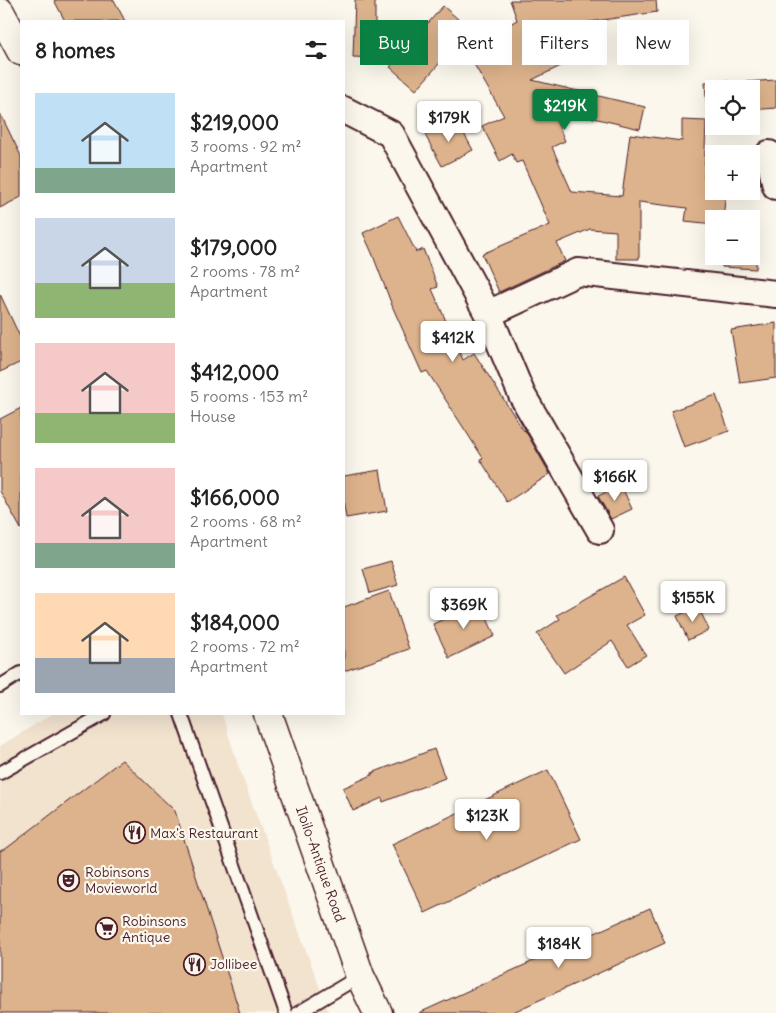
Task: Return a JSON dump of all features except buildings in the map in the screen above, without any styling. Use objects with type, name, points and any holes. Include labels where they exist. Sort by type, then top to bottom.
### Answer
[{"type":"main road","points":[[0,12],[20,49]]},
{"type":"main road","name":"Iloilo-Antique Road","points":[[268,715],[360,976],[378,1013]]},
{"type":"street","points":[[345,111],[391,134],[488,314],[522,395],[600,530]]},
{"type":"street","points":[[770,154],[776,186]]},
{"type":"street","points":[[488,314],[578,272],[776,294]]},
{"type":"lane","points":[[0,686],[20,674]]},
{"type":"lane","points":[[0,773],[102,715]]},
{"type":"lane","points":[[181,715],[286,1013]]},
{"type":"lane","points":[[298,1013],[360,976]]},
{"type":"shaded area","points":[[50,715],[222,715],[238,765],[329,1013],[0,1013],[0,746]]},
{"type":"place","name":"Max's Restaurant","points":[[134,833]]},
{"type":"place","name":"Robinsons Movieworld","points":[[69,880]]},
{"type":"place","name":"Robinsons Antique","points":[[106,929]]},
{"type":"place","name":"Jollibee","points":[[194,964]]}]
